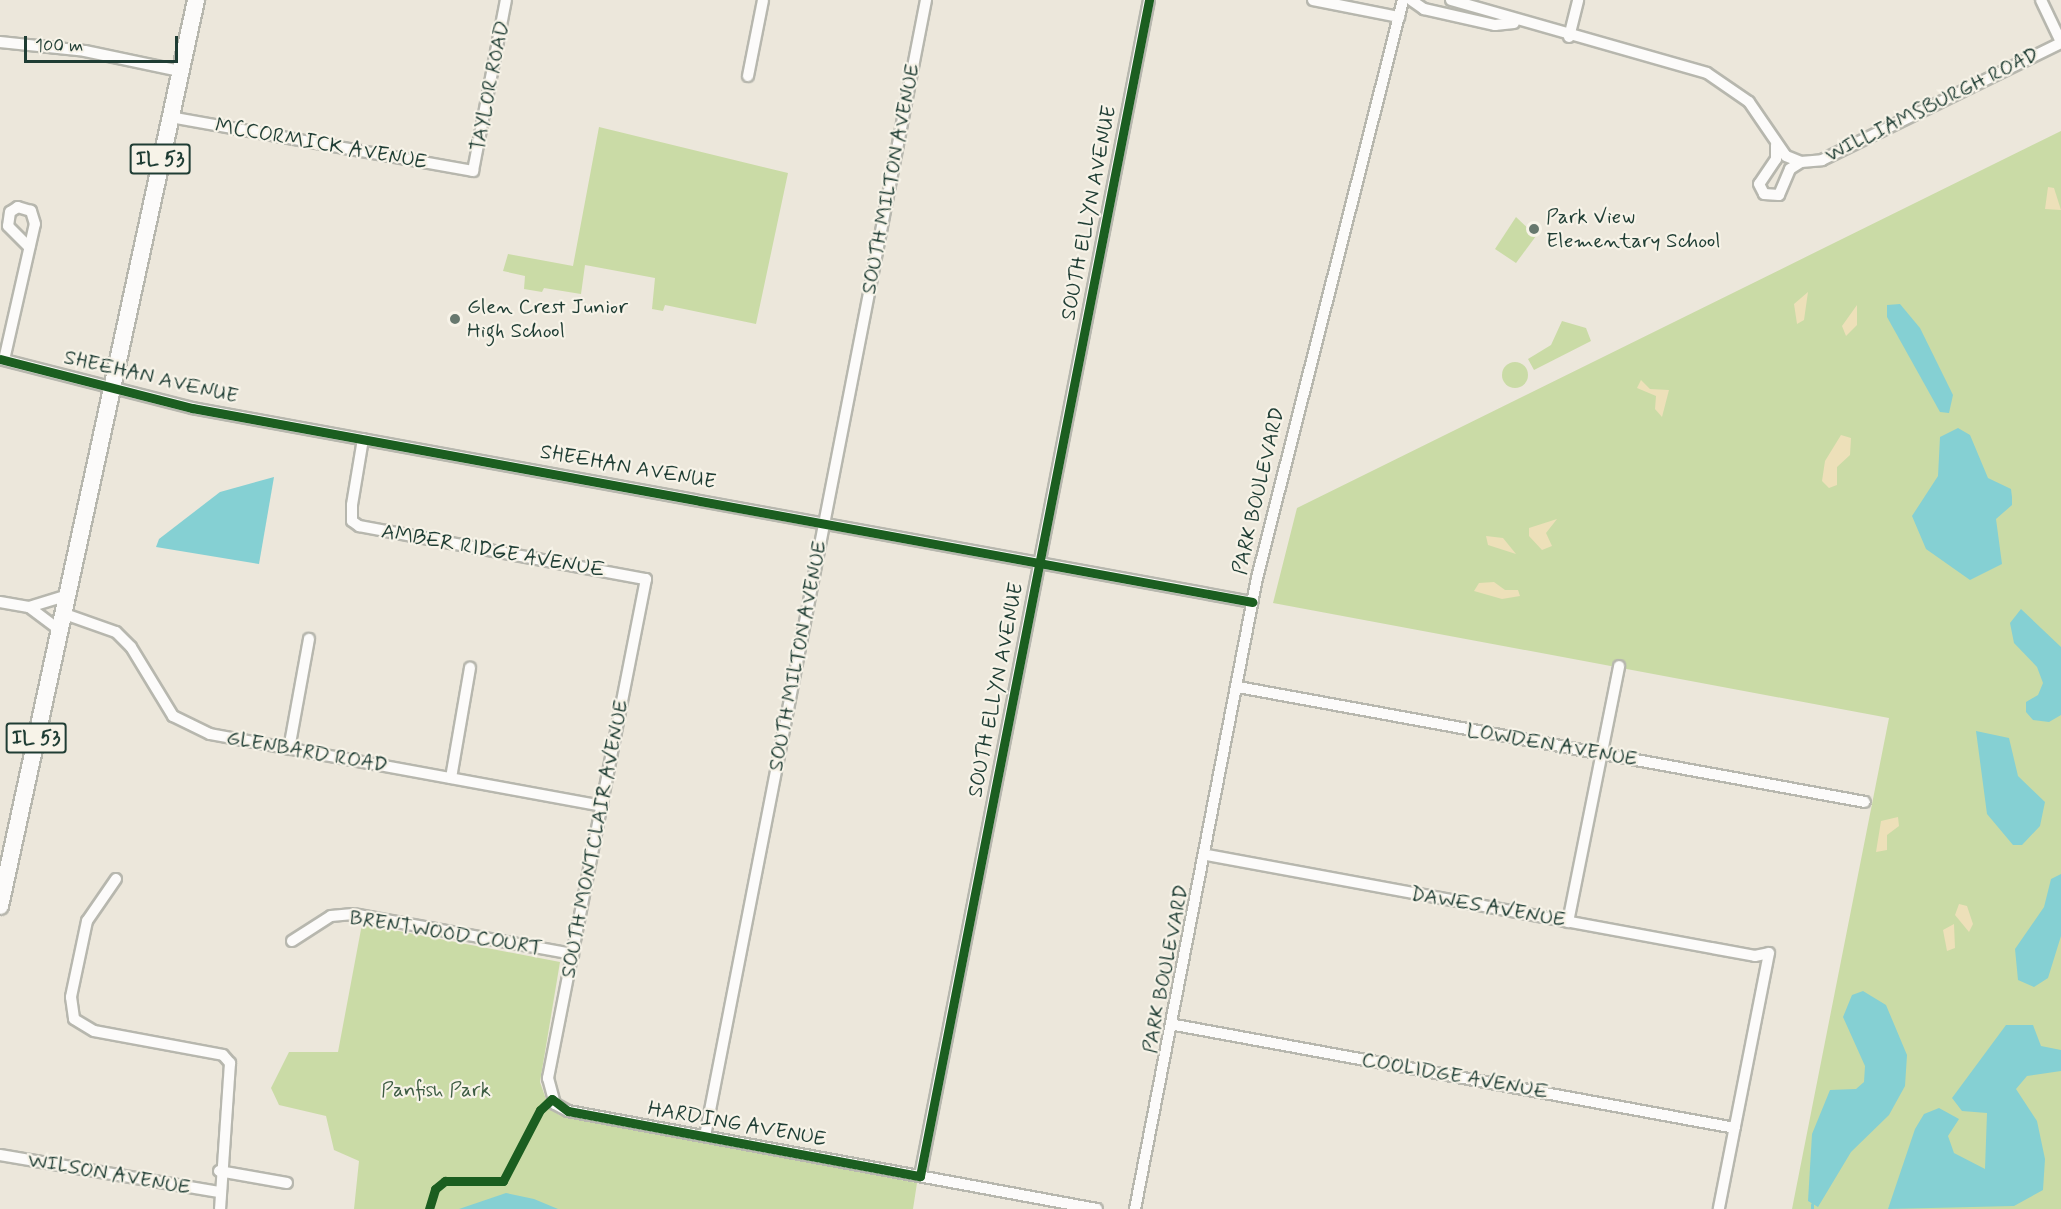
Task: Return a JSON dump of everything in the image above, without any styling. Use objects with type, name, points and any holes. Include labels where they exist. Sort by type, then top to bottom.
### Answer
[{"type":"main road","name":"IL 53","points":[[0,906],[3,878],[196,0]]},
{"type":"street","name":"TAYLOR ROAD","points":[[473,171],[506,0]]},
{"type":"street","points":[[748,76],[763,0]]},
{"type":"street","name":"SOUTH MILTON AVENUE","points":[[705,1136],[926,0]]},
{"type":"street","name":"SOUTH ELLYN AVENUE","points":[[920,1176],[1149,0]]},
{"type":"street","points":[[1313,0],[1399,17]]},
{"type":"street","name":"PARK BOULEVARD","points":[[1135,1209],[1207,855],[1252,602],[1403,0]]},
{"type":"street","name":"WILLIAMSBURGH ROAD","points":[[1411,0],[1424,9],[1495,25],[1515,22]]},
{"type":"street","name":"WILLIAMSBURGH ROAD","points":[[1450,0],[1569,38],[1715,76],[1749,102],[1776,145],[1801,162]]},
{"type":"street","points":[[1569,38],[1578,0]]},
{"type":"street","points":[[2041,0],[2061,43]]},
{"type":"street","points":[[0,42],[85,51],[180,71]]},
{"type":"street","name":"WILLIAMSBURGH ROAD","points":[[1776,145],[1776,159],[1759,183],[1764,194],[1779,195],[1790,169],[1801,162],[1822,160],[2061,43]]},
{"type":"street","name":"MCCORMICK AVENUE","points":[[170,117],[473,171]]},
{"type":"street","points":[[2,359],[29,247]]},
{"type":"street","name":"SHEEHAN AVENUE","points":[[2,359],[192,408],[824,521],[1252,602]]},
{"type":"street","name":"AMBER RIDGE AVENUE","points":[[363,439],[351,521],[360,526],[646,579]]},
{"type":"street","name":"SOUTH MONTCLAIR AVENUE","points":[[552,1099],[548,1078],[646,579]]},
{"type":"street","name":"GLENBARD ROAD","points":[[29,607],[65,596]]},
{"type":"street","name":"GLENBARD ROAD","points":[[0,602],[29,607],[60,622],[116,632],[131,647],[173,716],[210,734],[602,806]]},
{"type":"street","points":[[289,749],[309,639]]},
{"type":"street","points":[[1568,922],[1619,666]]},
{"type":"street","points":[[451,778],[470,668]]},
{"type":"street","name":"LOWDEN AVENUE","points":[[1238,687],[1865,802]]},
{"type":"street","name":"DAWES AVENUE","points":[[1207,855],[1755,956],[1769,953],[1735,1128]]},
{"type":"street","points":[[116,879],[87,921],[71,997],[74,1019],[94,1031],[223,1055],[232,1075],[219,1171],[220,1209]]},
{"type":"street","name":"BRENTWOOD COURT","points":[[292,941],[331,916],[353,914],[573,954]]},
{"type":"street","name":"COOLIDGE AVENUE","points":[[1174,1025],[1735,1128]]},
{"type":"street","name":"HARDING AVENUE","points":[[552,1099],[568,1111],[1097,1209]]},
{"type":"street","points":[[1719,1209],[1735,1128]]},
{"type":"street","name":"WILSON AVENUE","points":[[0,1155],[219,1192]]},
{"type":"street","points":[[219,1171],[287,1183]]},
{"type":"green space","points":[[599,127],[788,173],[756,324],[665,305],[663,311],[652,309],[655,278],[585,265],[581,294],[544,288],[542,292],[524,289],[525,276],[503,271],[508,254],[573,266]]},
{"type":"green space","points":[[2061,131],[2061,1209],[1792,1209],[1889,718],[1273,603],[1297,508]]},
{"type":"green space","points":[[1516,217],[1536,236],[1516,263],[1495,249]]},
{"type":"green space","points":[[1562,321],[1586,328],[1591,341],[1534,370],[1528,359],[1551,345]]},
{"type":"green space","points":[[1515,362],[1524,366],[1528,375],[1524,384],[1515,388],[1506,384],[1502,375],[1506,366]]},
{"type":"green space","name":"Panfish Park","points":[[362,924],[560,962],[540,1082],[548,1105],[559,1115],[917,1183],[913,1209],[354,1209],[359,1161],[334,1150],[326,1116],[279,1105],[271,1088],[289,1052],[338,1052]]},
{"type":"sand","points":[[2048,187],[2054,188],[2061,210],[2045,209]]},
{"type":"sand","points":[[1808,292],[1804,320],[1797,324],[1794,304]]},
{"type":"sand","points":[[1857,305],[1857,325],[1846,336],[1842,326]]},
{"type":"sand","points":[[1641,380],[1650,389],[1669,390],[1662,417],[1655,409],[1656,396],[1637,388]]},
{"type":"sand","points":[[1841,435],[1851,438],[1850,455],[1837,467],[1837,485],[1829,488],[1822,481],[1825,461]]},
{"type":"sand","points":[[1557,519],[1546,533],[1552,546],[1542,550],[1529,536],[1529,528]]},
{"type":"sand","points":[[1486,536],[1503,538],[1516,554],[1488,545]]},
{"type":"sand","points":[[1494,582],[1505,590],[1518,590],[1520,596],[1502,599],[1474,591],[1479,583]]},
{"type":"sand","points":[[1898,817],[1899,826],[1887,835],[1887,850],[1876,852],[1881,821]]},
{"type":"sand","points":[[1959,904],[1967,906],[1973,924],[1969,932],[1955,915]]},
{"type":"sand","points":[[1954,924],[1955,948],[1947,951],[1943,930]]},
{"type":"water","points":[[1900,304],[1920,328],[1953,395],[1949,413],[1940,412],[1887,317],[1887,305]]},
{"type":"water","points":[[1958,428],[1970,435],[1988,478],[2011,489],[2012,497],[2012,505],[1996,519],[2002,564],[1970,580],[1926,549],[1912,516],[1938,476],[1940,437]]},
{"type":"water","points":[[274,477],[259,564],[156,547],[159,539],[220,492]]},
{"type":"water","points":[[2021,609],[2061,647],[2061,715],[2049,722],[2033,720],[2026,712],[2026,702],[2038,695],[2043,683],[2037,667],[2014,643],[2010,623]]},
{"type":"water","points":[[1976,731],[2009,738],[2018,776],[2045,802],[2040,826],[2022,845],[2013,845],[1987,814]]},
{"type":"water","points":[[2061,874],[2061,936],[2048,978],[2034,987],[2018,980],[2015,949],[2044,907],[2051,879]]},
{"type":"water","points":[[1863,991],[1886,1005],[1907,1055],[1905,1086],[1889,1115],[1851,1152],[1818,1207],[1808,1201],[1812,1134],[1830,1090],[1856,1089],[1864,1082],[1865,1066],[1843,1017],[1852,995]]},
{"type":"water","points":[[2006,1025],[2033,1025],[2041,1046],[2061,1050],[2061,1071],[2027,1076],[2016,1089],[2037,1121],[2045,1159],[2043,1190],[2014,1206],[1888,1209],[1915,1129],[1924,1114],[1939,1108],[1959,1119],[1948,1136],[1954,1153],[1985,1169],[1987,1113],[1962,1111],[1952,1098]]},
{"type":"water","points":[[506,1193],[534,1199],[558,1209],[459,1209]]},
{"type":"waterway","points":[[1812,1204],[1812,1209]]},
{"type":"cycle path","points":[[429,1209],[435,1189],[445,1181],[503,1181],[540,1110],[552,1099],[568,1111],[920,1176],[1149,0]]},
{"type":"cycle path","points":[[0,359],[192,408],[1252,602]]},
{"type":"place","name":"Park View Elementary School","points":[[1534,229]]},
{"type":"place","name":"Glen Crest Junior High School","points":[[455,319]]}]
